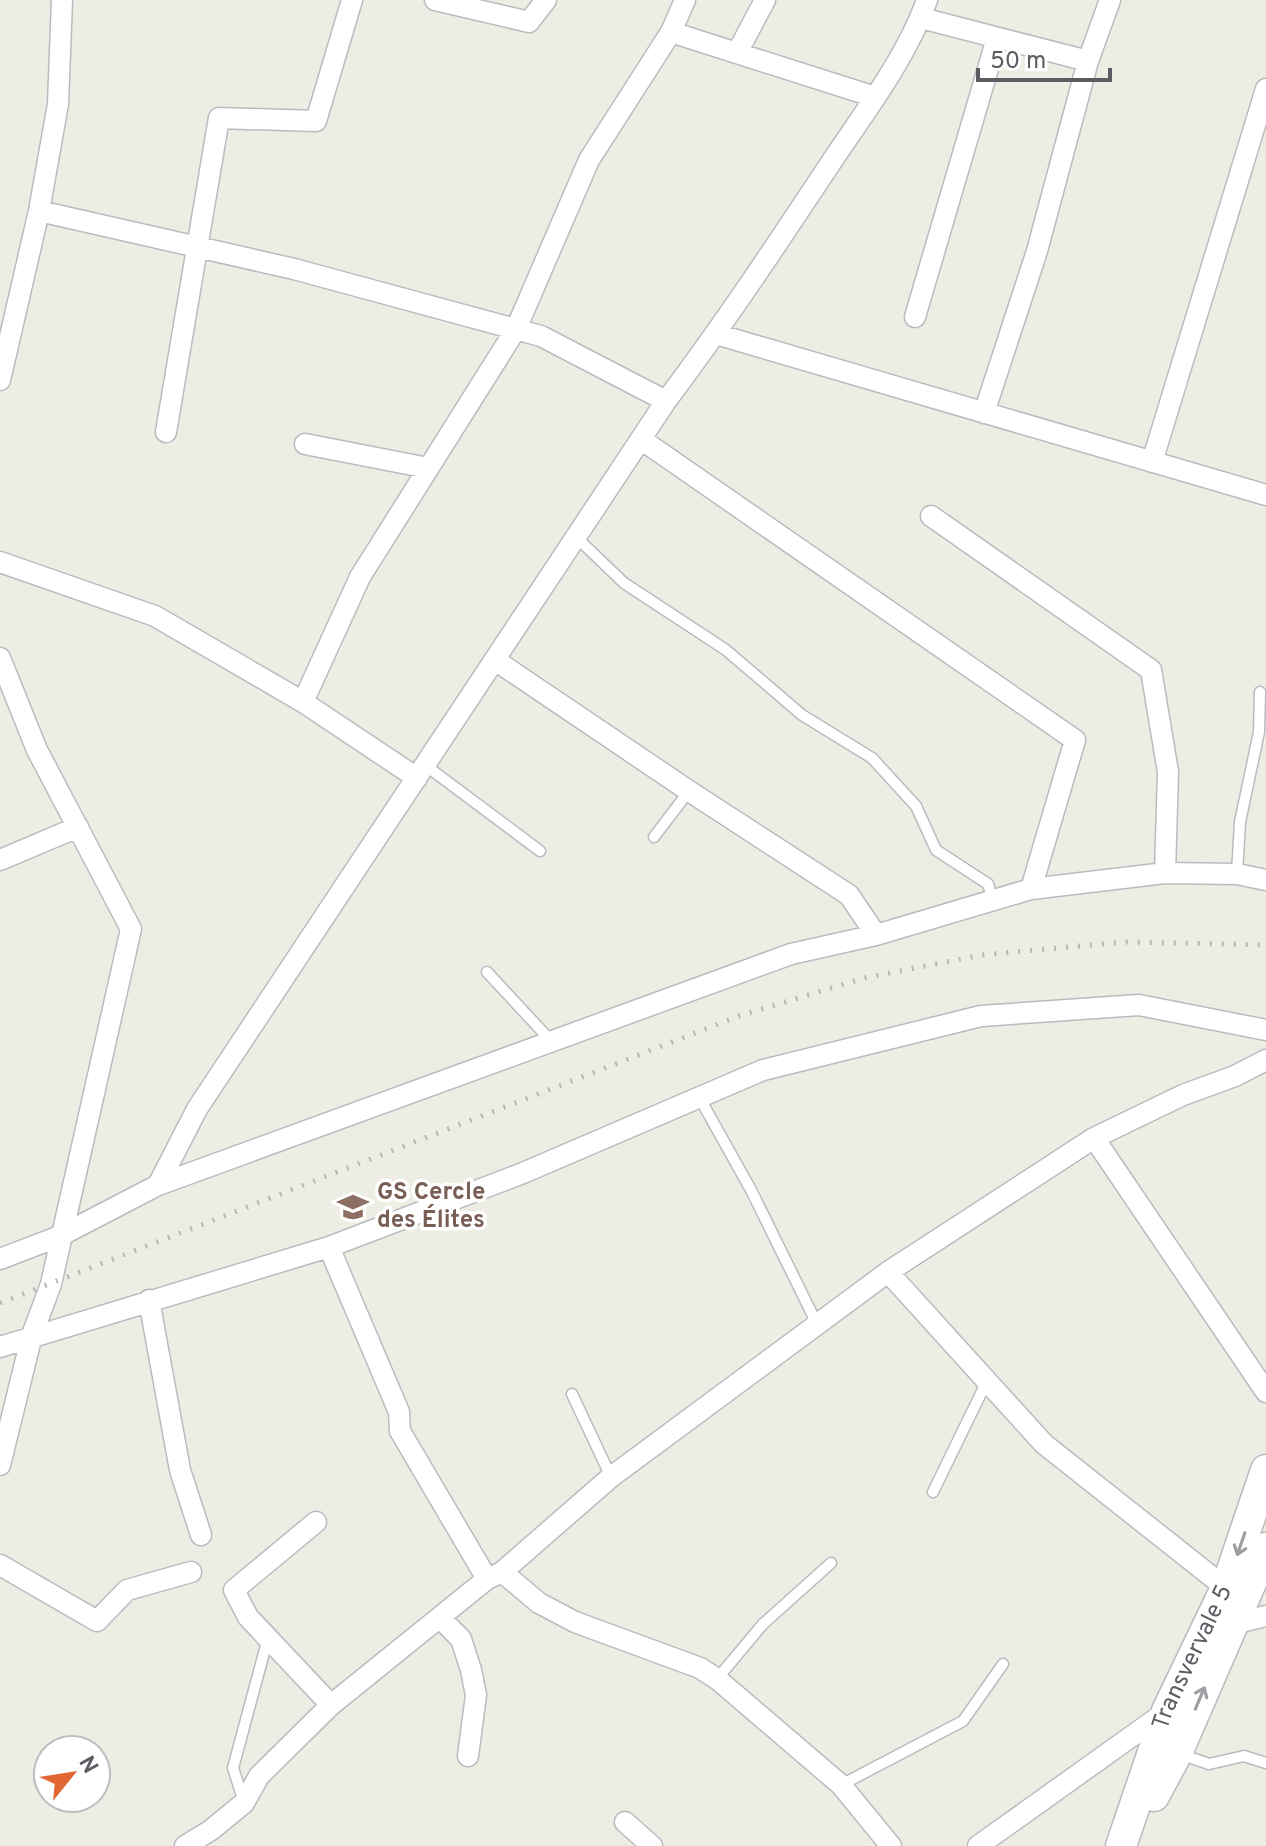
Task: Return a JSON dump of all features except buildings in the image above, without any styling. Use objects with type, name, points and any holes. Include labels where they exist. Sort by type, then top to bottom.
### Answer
[{"type":"main road","name":"Transvervale 5","points":[[1121,1846],[1167,1711],[1226,1588],[1266,1470]]},
{"type":"main road","name":"Transvervale 5","points":[[1135,1846],[1143,1815],[1177,1753],[1266,1548]]},
{"type":"street","points":[[0,380],[39,211],[58,104],[62,0]]},
{"type":"street","points":[[166,432],[219,118],[316,121],[352,0]]},
{"type":"street","points":[[435,0],[529,22],[546,0]]},
{"type":"street","points":[[303,702],[360,577],[516,329],[589,160],[671,32],[685,0]]},
{"type":"street","points":[[737,53],[765,0]]},
{"type":"street","points":[[984,413],[1037,251],[1088,61],[1110,0]]},
{"type":"street","points":[[158,1185],[197,1109],[666,401],[716,334],[875,97],[924,9],[997,38],[1088,61]]},
{"type":"street","points":[[671,32],[875,97]]},
{"type":"street","points":[[915,317],[997,38]]},
{"type":"street","points":[[1152,462],[1265,101]]},
{"type":"street","points":[[39,211],[294,269],[541,336],[666,401]]},
{"type":"street","points":[[716,334],[1266,495]]},
{"type":"street","points":[[642,440],[1075,740],[1031,889]]},
{"type":"street","points":[[305,444],[428,468]]},
{"type":"street","points":[[931,516],[1151,670],[1168,772],[1165,873]]},
{"type":"street","points":[[0,562],[155,616],[421,772]]},
{"type":"street","points":[[0,658],[37,750],[131,929],[51,1284],[32,1335],[0,1465]]},
{"type":"street","points":[[495,660],[849,895],[876,935]]},
{"type":"street","points":[[0,860],[78,827]]},
{"type":"street","points":[[0,1259],[60,1236],[158,1185],[791,954],[876,935],[1031,889],[1165,873],[1237,874],[1266,880]]},
{"type":"street","points":[[0,1347],[329,1247],[523,1173],[763,1070],[981,1016],[1139,1005],[1266,1030]]},
{"type":"street","points":[[185,1846],[244,1803],[259,1776],[331,1705],[495,1576],[611,1477],[888,1272],[1094,1138],[1183,1095],[1235,1076],[1266,1060]]},
{"type":"street","points":[[1094,1138],[1266,1392]]},
{"type":"street","points":[[329,1247],[399,1412],[400,1431],[495,1576],[575,1622],[700,1668],[717,1679],[841,1785],[891,1846]]},
{"type":"street","points":[[888,1272],[1044,1444],[1226,1588]]},
{"type":"street","points":[[149,1300],[180,1470],[201,1535]]},
{"type":"street","points":[[316,1522],[234,1590],[248,1617],[331,1705]]},
{"type":"street","points":[[0,1565],[97,1621],[127,1590],[191,1572]]},
{"type":"street","points":[[1232,1624],[1266,1616]]},
{"type":"street","points":[[440,1618],[461,1639],[471,1670],[476,1695],[468,1756]]},
{"type":"street","points":[[978,1846],[1167,1711]]},
{"type":"street","points":[[625,1822],[652,1846]]},
{"type":"lane","points":[[576,537],[624,583],[726,650],[802,715],[872,758],[916,806],[936,850],[988,884],[993,900]]},
{"type":"lane","points":[[1237,874],[1240,822],[1259,732],[1260,692]]},
{"type":"lane","points":[[421,772],[540,851]]},
{"type":"lane","points":[[654,837],[689,791]]},
{"type":"lane","points":[[487,972],[552,1042]]},
{"type":"lane","points":[[699,1097],[751,1190],[818,1326]]},
{"type":"lane","points":[[933,1492],[987,1381]]},
{"type":"lane","points":[[572,1394],[611,1477]]},
{"type":"lane","points":[[717,1679],[763,1624],[831,1563]]},
{"type":"lane","points":[[244,1803],[233,1768],[268,1638]]},
{"type":"lane","points":[[841,1785],[963,1721],[1003,1664]]},
{"type":"lane","points":[[1177,1753],[1209,1764],[1244,1756],[1266,1763]]},
{"type":"railway","points":[[0,1303],[739,1016],[864,978],[982,955],[1124,942],[1266,945]]},
{"type":"place","name":"GS Cercle des Élites","points":[[353,1207]]}]
